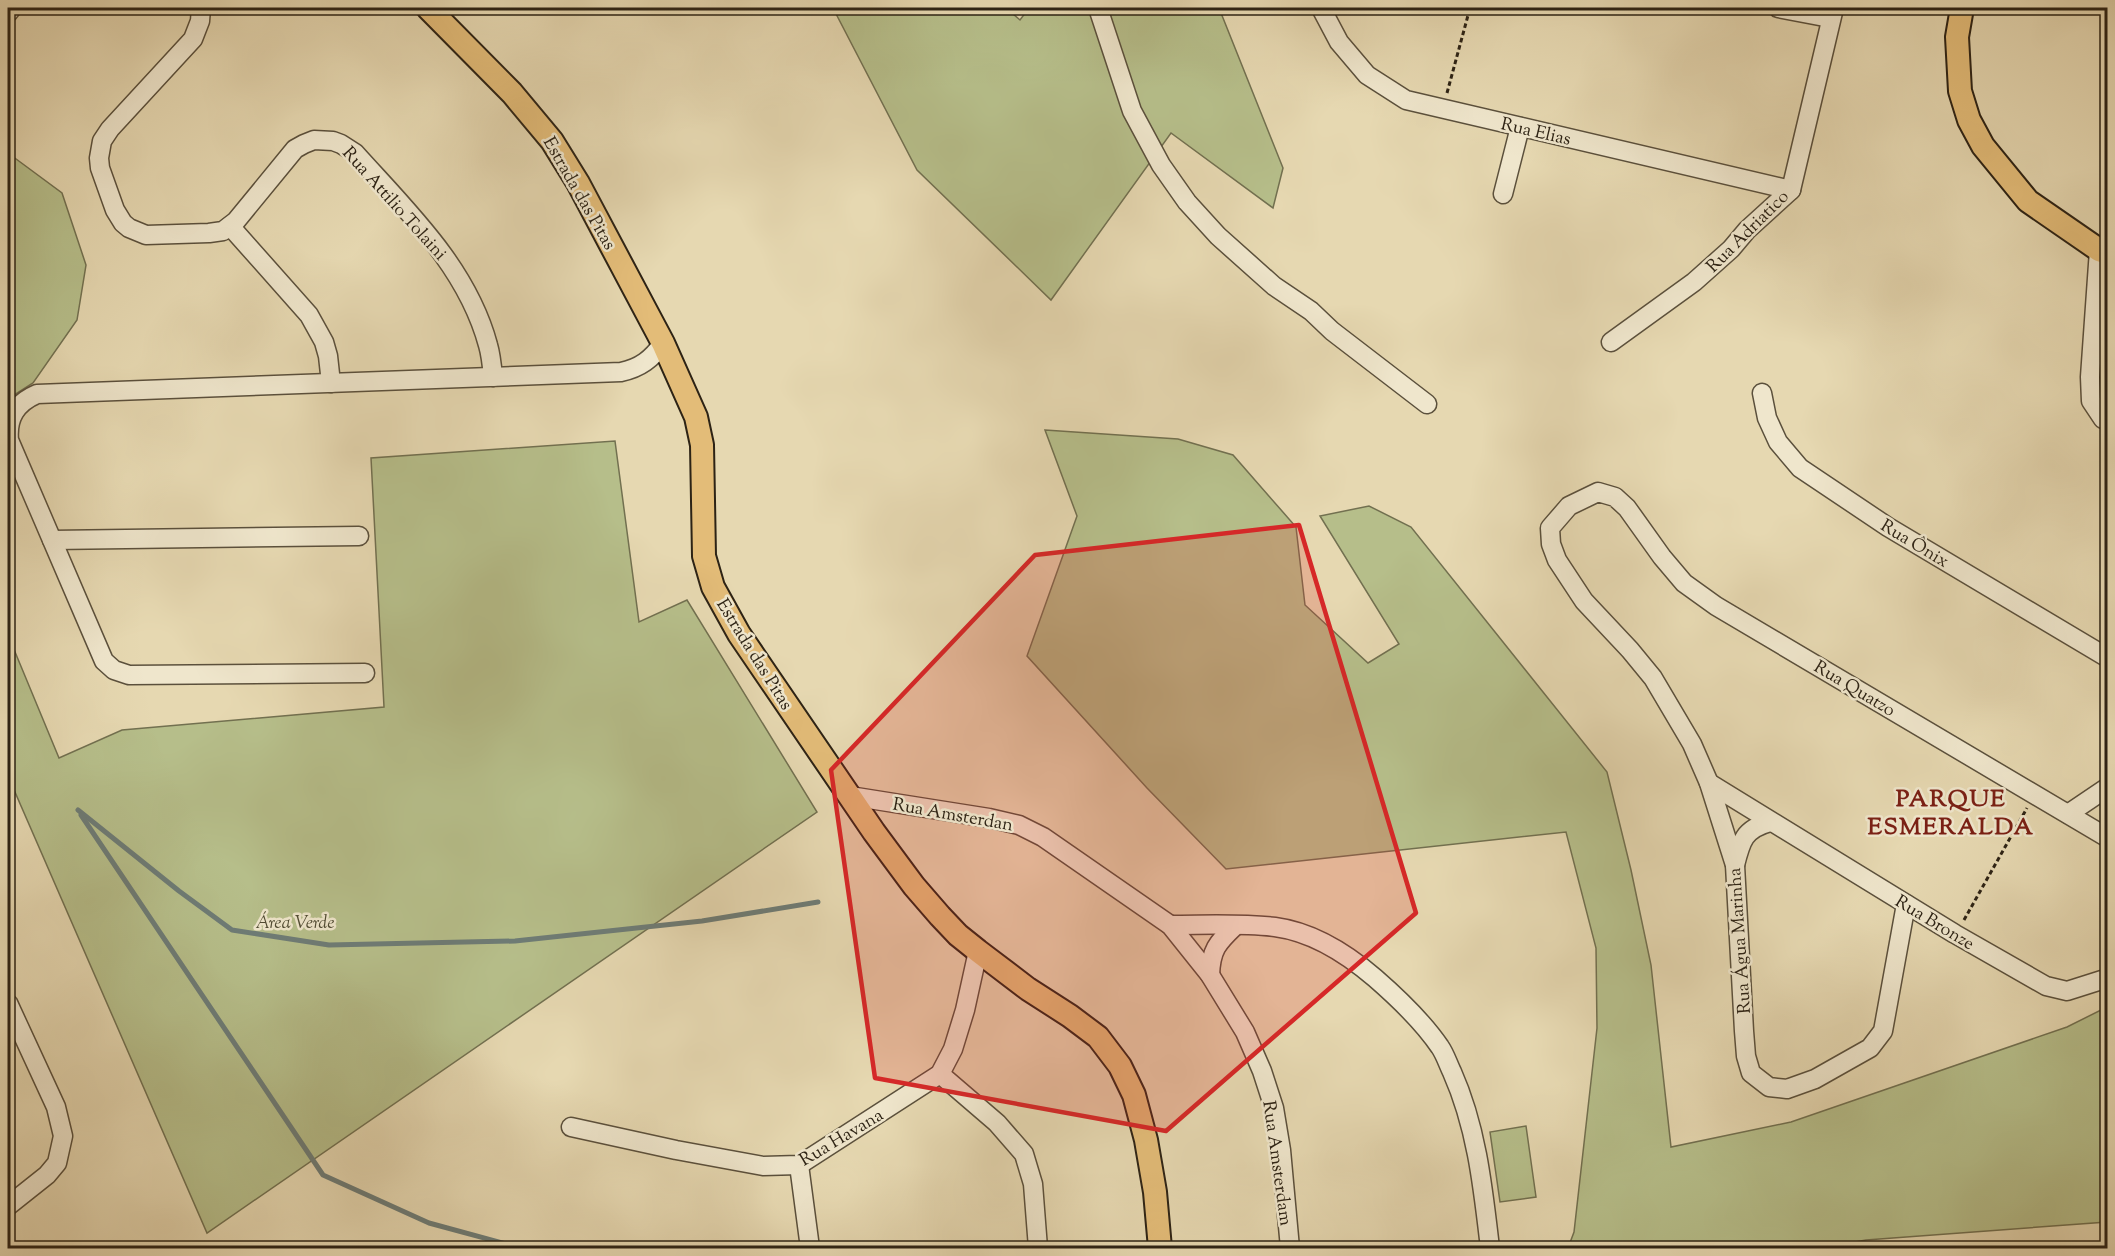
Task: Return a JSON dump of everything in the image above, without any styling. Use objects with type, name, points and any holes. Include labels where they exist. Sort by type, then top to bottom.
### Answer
[{"type":"main road","name":"Estrada das Pitas","points":[[428,8],[512,93],[552,141],[578,183],[663,343],[696,417],[702,445],[704,556],[713,587],[739,634],[874,832],[914,886],[958,935],[1028,989],[1098,1037],[1120,1066],[1134,1095],[1146,1140],[1155,1192],[1160,1248]]},
{"type":"main road","points":[[1962,8],[1957,37],[1960,92],[1969,120],[1983,146],[2028,201],[2103,252]]},
{"type":"street","points":[[8,13],[12,8]]},
{"type":"street","points":[[201,8],[200,21],[193,39],[105,135],[100,148],[100,168],[118,217],[138,232],[156,236],[209,233],[224,231],[230,226],[309,315],[324,342],[331,383]]},
{"type":"street","points":[[1098,8],[1132,111],[1161,165],[1187,202],[1218,236],[1274,286],[1311,311],[1332,331],[1427,404]]},
{"type":"street","name":"Rua Elias","points":[[1322,8],[1339,42],[1367,75],[1406,100],[1791,190]]},
{"type":"street","points":[[1778,8],[1832,13]]},
{"type":"street","name":"Rua Adriatico","points":[[1611,342],[1695,282],[1791,190],[1832,13]]},
{"type":"street","points":[[1503,194],[1520,127]]},
{"type":"street","name":"Rua Attilio Tolaini","points":[[230,226],[295,149],[314,140],[341,144],[363,162],[434,240],[448,261],[467,293],[481,324],[489,346],[493,377]]},
{"type":"street","points":[[2103,252],[2090,376],[2091,401],[2103,419],[2108,421]]},
{"type":"street","points":[[365,673],[129,675],[114,670],[104,661],[9,440],[10,420],[20,404],[37,394],[621,372],[646,362],[663,343]]},
{"type":"street","name":"Rua Ônix","points":[[1762,393],[1767,418],[1778,442],[1800,468],[1888,527],[2108,658]]},
{"type":"street","name":"Rua Água Marinha","points":[[1627,508],[1615,497],[1598,492],[1569,506],[1550,528],[1551,544],[1557,560],[1584,601],[1653,678],[1692,744],[1709,783],[1735,865],[1746,1056],[1751,1073],[1769,1087],[1787,1089],[1815,1078],[1870,1048],[1883,1031],[1906,904]]},
{"type":"street","name":"Rua Quatzo","points":[[1627,508],[1684,583],[1716,606],[2108,838]]},
{"type":"street","points":[[52,540],[359,536]]},
{"type":"street","name":"Rua Bronze","points":[[1709,783],[1955,934],[2046,986],[2067,991],[2108,978]]},
{"type":"street","points":[[2068,814],[2108,787]]},
{"type":"street","name":"Rua Amsterdan","points":[[850,796],[989,818],[1018,825],[1043,837],[1170,925]]},
{"type":"street","points":[[1735,865],[1744,836],[1770,822]]},
{"type":"street","points":[[1170,925],[1276,927],[1329,945],[1357,963],[1387,989],[1441,1048],[1458,1086],[1473,1131],[1490,1248]]},
{"type":"street","name":"Rua Amsterdam","points":[[1170,925],[1210,975],[1245,1032],[1262,1071],[1274,1108],[1281,1150],[1290,1248]]},
{"type":"street","points":[[1210,975],[1211,956],[1220,939],[1235,926]]},
{"type":"street","points":[[978,951],[965,1010],[953,1049],[940,1074],[997,1123],[1024,1154],[1033,1184],[1038,1248]]},
{"type":"street","points":[[8,1002],[56,1107],[63,1136],[57,1163],[47,1175],[8,1206]]},
{"type":"street","name":"Rua Havana","points":[[571,1127],[675,1150],[763,1166],[800,1165],[940,1074]]},
{"type":"street","points":[[800,1165],[810,1248]]},
{"type":"path","points":[[1442,110],[1470,8]]},
{"type":"path","points":[[1955,934],[2035,795]]},
{"type":"highlighted area","points":[[1299,525],[1416,913],[1166,1131],[875,1078],[831,770],[1035,555]]},
{"type":"green space","points":[[833,8],[1006,8],[1020,20],[1029,8],[1219,8],[1283,168],[1273,208],[1171,133],[1051,300],[917,170]]},
{"type":"green space","points":[[8,153],[62,193],[86,265],[77,320],[33,383],[8,399]]},
{"type":"green space","points":[[1045,430],[1178,439],[1233,455],[1296,527],[1305,605],[1368,663],[1399,644],[1320,516],[1369,506],[1411,527],[1607,772],[1651,965],[1671,1147],[1791,1122],[2067,1027],[2107,1007],[2107,1222],[1866,1240],[1822,1248],[1568,1248],[1574,1232],[1597,1028],[1596,948],[1566,832],[1226,869],[1147,788],[1027,656],[1077,516]]},
{"type":"green space","name":"Área Verde","points":[[615,441],[639,622],[687,600],[817,812],[207,1233],[8,776],[8,635],[59,758],[122,730],[384,707],[371,458]]},
{"type":"green space","points":[[1526,1126],[1536,1197],[1500,1202],[1490,1132]]},
{"type":"waterway","points":[[78,810],[179,891],[232,930],[329,945],[515,941],[702,921],[818,902]]},
{"type":"waterway","points":[[81,815],[323,1175],[429,1223],[521,1248]]},
{"type":"district","name":"PARQUE ESMERALDA","points":[[1951,812]]}]
